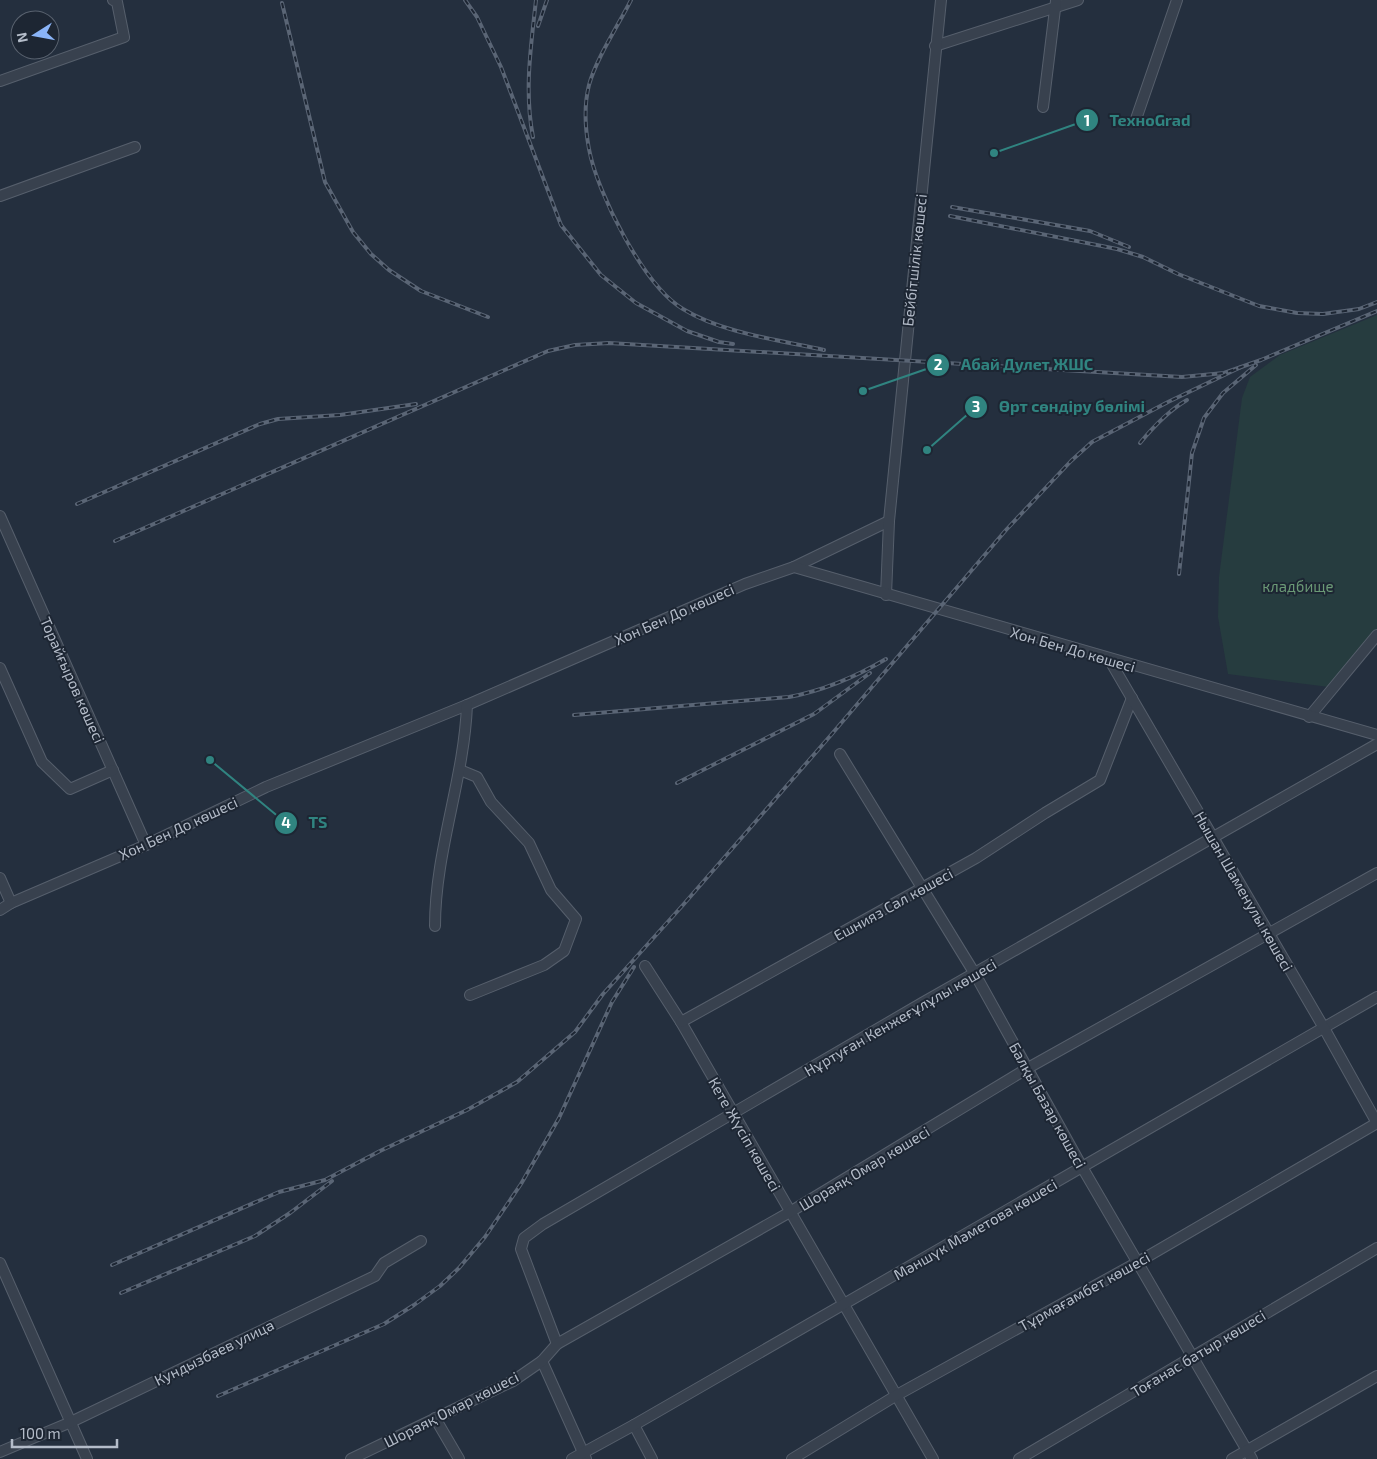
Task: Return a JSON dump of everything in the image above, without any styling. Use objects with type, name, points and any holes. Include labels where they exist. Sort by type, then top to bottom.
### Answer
[{"type":"street","points":[[0,81],[124,37],[117,2],[113,0]]},
{"type":"street","name":"Бейбітшілік көшесі","points":[[886,595],[889,521],[940,0]]},
{"type":"street","points":[[936,46],[1056,3],[1078,0]]},
{"type":"street","points":[[1136,119],[1177,0]]},
{"type":"street","points":[[1043,107],[1056,3]]},
{"type":"street","points":[[0,196],[135,147]]},
{"type":"street","name":"Торайғыров көшесі","points":[[0,516],[146,844]]},
{"type":"street","points":[[794,567],[889,521]]},
{"type":"street","name":"Хон Бен До көшесі","points":[[0,910],[11,903],[146,844],[266,787],[467,705],[745,584],[794,567],[1309,717],[1377,735]]},
{"type":"street","points":[[1309,717],[1377,635]]},
{"type":"street","name":"Нышан Шаменулы көшесі","points":[[1110,659],[1377,1123]]},
{"type":"street","points":[[0,668],[42,762],[70,789],[113,770]]},
{"type":"street","name":"Ешнияз Сал көшесі","points":[[682,1022],[976,858],[1100,780],[1132,698]]},
{"type":"street","points":[[435,926],[435,902],[460,770],[467,705]]},
{"type":"street","name":"Нұртуған Кенжеғұлұлы көшесі","points":[[557,1344],[521,1249],[524,1238],[543,1224],[734,1112],[1377,744]]},
{"type":"street","name":"Балқы Базар көшесі","points":[[840,754],[975,974],[1082,1167],[1250,1455]]},
{"type":"street","points":[[460,770],[476,777],[491,802],[529,843],[551,890],[576,919],[564,952],[544,965],[470,994]]},
{"type":"street","name":"Шораяқ Омар көшесі","points":[[351,1459],[513,1380],[542,1360],[557,1344],[790,1212],[1028,1068],[1377,873]]},
{"type":"street","points":[[0,878],[11,903]]},
{"type":"street","name":"Кете Жүсіп көшесі","points":[[645,966],[682,1022],[933,1459]]},
{"type":"street","name":"Мәншүк Мәметова көшесі","points":[[572,1459],[584,1456],[1377,997]]},
{"type":"street","name":"Тұрмағамбет көшесі","points":[[792,1459],[897,1395],[1138,1262],[1377,1123]]},
{"type":"street","name":"Кундызбаев улица","points":[[0,1452],[71,1422],[375,1276],[384,1263],[421,1241]]},
{"type":"street","name":"Тоғанас батыр көшесі","points":[[1019,1459],[1377,1248]]},
{"type":"street","points":[[0,1263],[86,1459]]},
{"type":"street","points":[[542,1360],[584,1456]]},
{"type":"street","points":[[1232,1459],[1250,1455],[1377,1376]]},
{"type":"street","points":[[435,1418],[459,1459]]},
{"type":"street","points":[[634,1426],[652,1459]]},
{"type":"green space","name":"кладбище","points":[[1377,315],[1377,630],[1329,687],[1228,674],[1218,617],[1219,577],[1242,398],[1250,377],[1280,355]]},
{"type":"railway","points":[[465,0],[477,17],[501,67],[561,225],[601,275],[636,303],[687,331],[719,342],[733,344]]},
{"type":"railway","points":[[533,137],[530,120],[529,86],[530,51],[536,0]]},
{"type":"railway","points":[[538,26],[547,0]]},
{"type":"railway","points":[[631,0],[592,75],[587,93],[586,109],[589,149],[594,168],[624,237],[653,280],[668,297],[683,309],[698,317],[733,330],[824,350]]},
{"type":"railway","points":[[282,3],[325,182],[353,232],[371,254],[389,270],[421,291],[488,317]]},
{"type":"railway","points":[[952,207],[1090,231],[1129,247]]},
{"type":"railway","points":[[950,216],[1117,249],[1143,257],[1178,274],[1259,306],[1297,313],[1323,314],[1359,309],[1377,302]]},
{"type":"railway","points":[[115,541],[548,351],[575,345],[609,343],[1182,377],[1224,373],[1261,360],[1377,311]]},
{"type":"railway","points":[[1179,574],[1192,453],[1204,418],[1223,393],[1256,365]]},
{"type":"railway","points":[[112,1265],[279,1192],[325,1180],[380,1151],[467,1110],[517,1082],[575,1032],[603,994],[831,735],[1006,530],[1071,461],[1092,442],[1168,402],[1241,367]]},
{"type":"railway","points":[[1140,443],[1162,419],[1187,400]]},
{"type":"railway","points":[[77,504],[260,424],[278,419],[340,415],[416,404]]},
{"type":"railway","points":[[574,715],[789,697],[839,682],[886,659]]},
{"type":"railway","points":[[677,783],[814,714],[870,673]]},
{"type":"railway","points":[[218,1396],[384,1324],[440,1286],[459,1268],[485,1237],[521,1184],[559,1118],[612,1002],[634,967]]},
{"type":"railway","points":[[121,1293],[255,1236],[290,1213],[332,1181]]},
{"type":"place","name":"ТехноGrad","points":[[994,153]]},
{"type":"place","name":"Абай Дулет ЖШС","points":[[863,391]]},
{"type":"place","name":"Өрт сөндіру бөлімі","points":[[927,450]]},
{"type":"place","name":"TS","points":[[210,760]]}]
